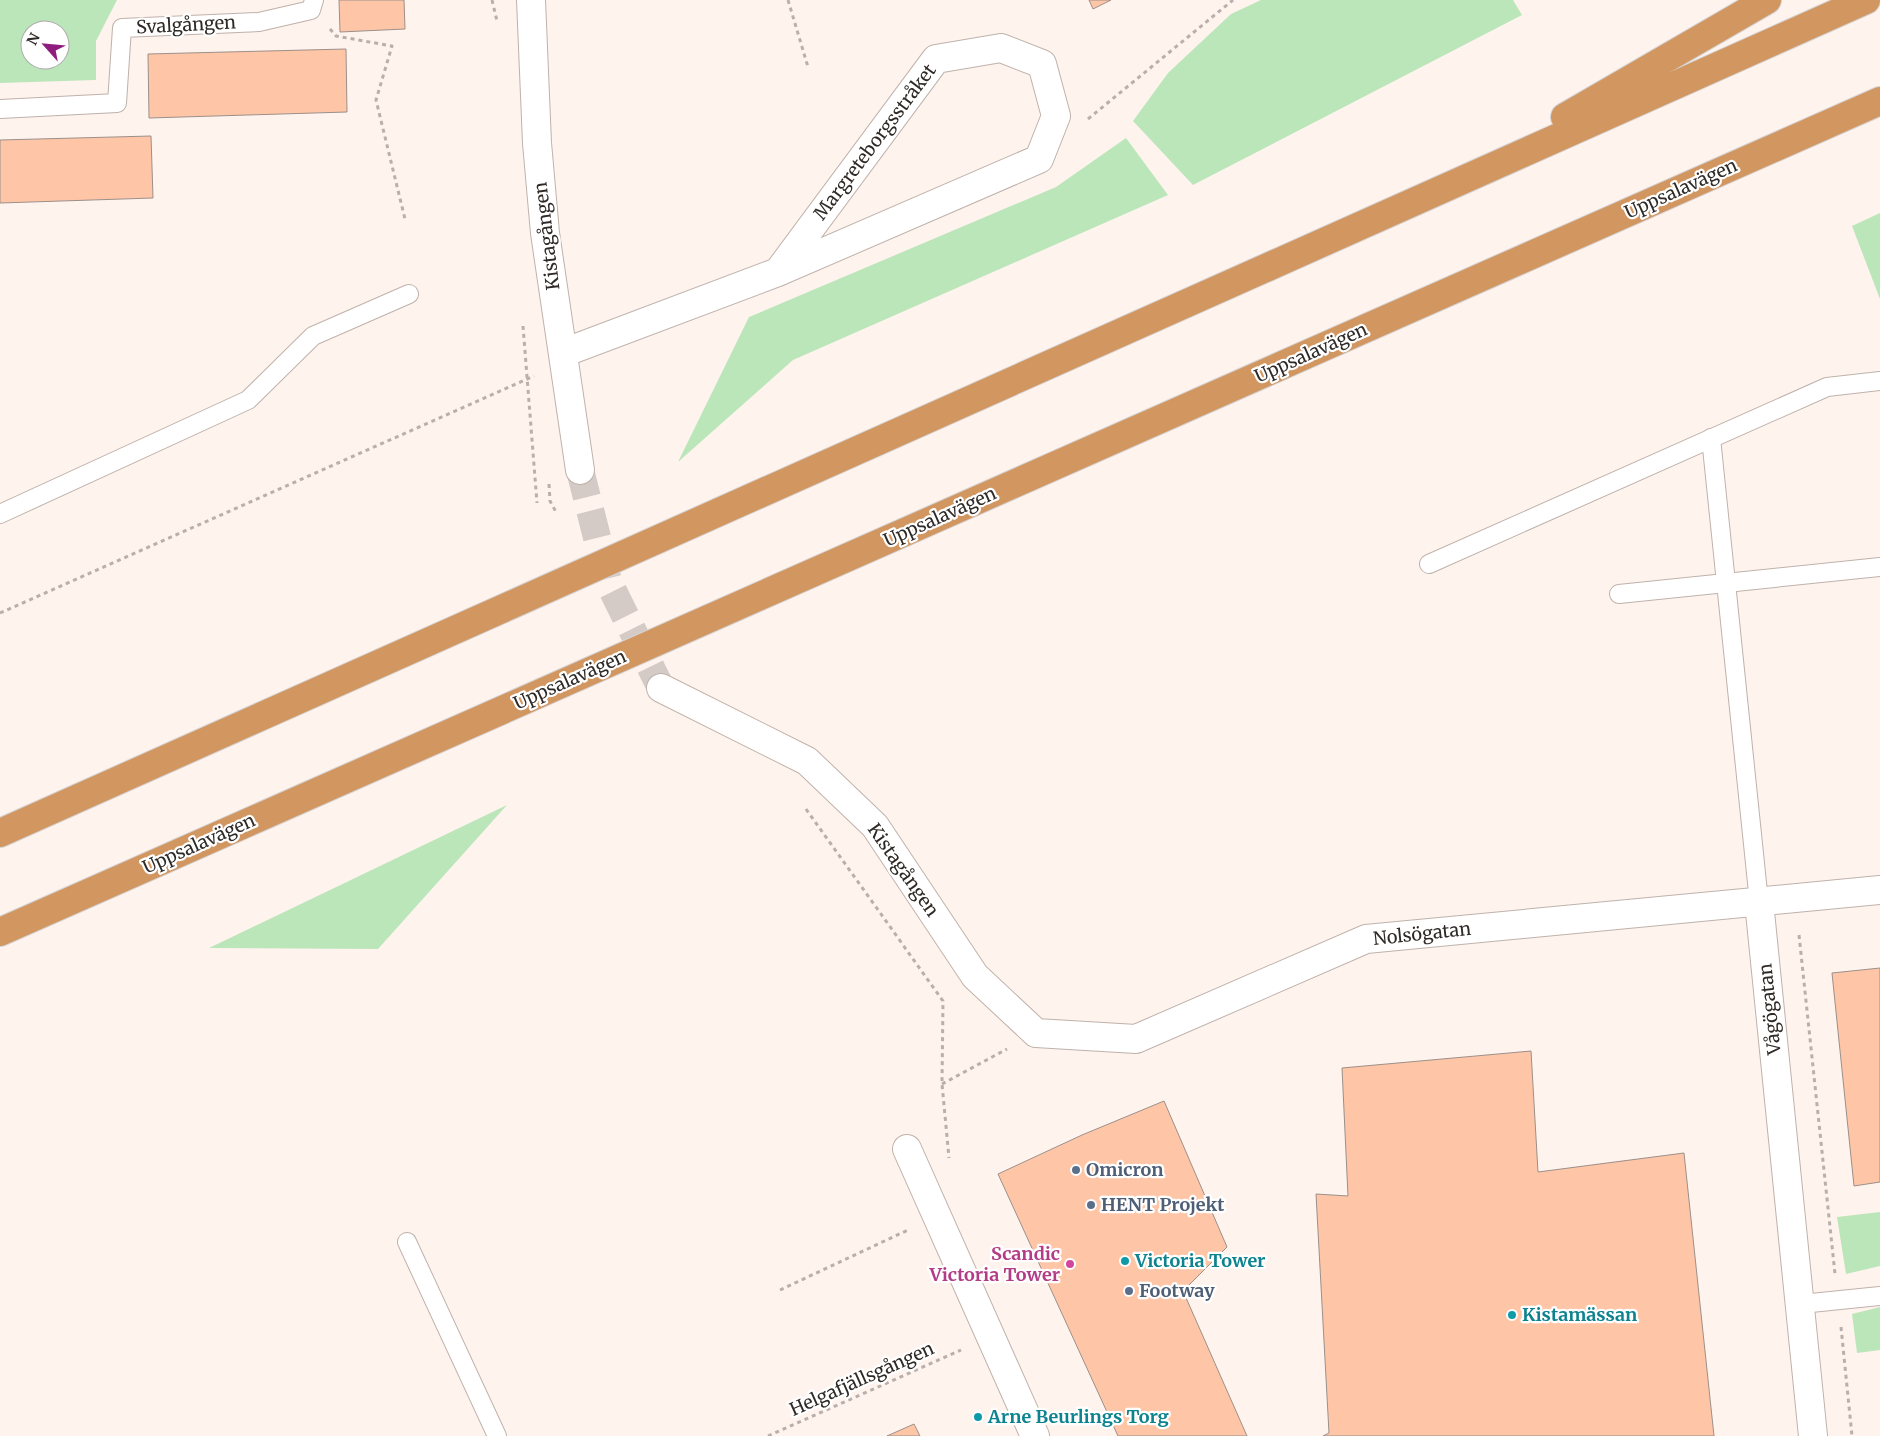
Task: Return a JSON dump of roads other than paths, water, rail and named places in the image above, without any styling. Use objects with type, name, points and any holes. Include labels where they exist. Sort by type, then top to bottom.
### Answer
[{"type":"highway","points":[[1440,189],[1767,0]]},
{"type":"highway","points":[[0,833],[1866,0]]},
{"type":"highway","name":"Uppsalavägen","points":[[0,932],[1880,101]]},
{"type":"street","name":"Kistagången","points":[[531,0],[537,143],[545,233],[580,470]]},
{"type":"street","name":"Margreteborgsstråket","points":[[563,353],[778,272],[1039,159],[1056,116],[1042,64],[1001,48],[936,59],[778,272]]},
{"type":"street","name":"Kistagången","points":[[661,688],[807,761],[875,826],[975,976],[1036,1033]]},
{"type":"street","name":"Nolsögatan","points":[[1036,1033],[1136,1039],[1366,939],[1880,890]]},
{"type":"street","name":"Vågögatan","points":[[1759,902],[1813,1436]]},
{"type":"street","points":[[907,1149],[1035,1436]]},
{"type":"lane","name":"Svalgången","points":[[0,109],[117,103],[122,28],[259,22],[310,10],[314,0]]},
{"type":"lane","points":[[0,514],[248,400],[314,336],[410,294]]},
{"type":"lane","points":[[1429,564],[1827,387],[1880,381]]},
{"type":"lane","name":"Vågögatan","points":[[1711,438],[1759,902]]},
{"type":"lane","points":[[1619,594],[1880,567]]},
{"type":"lane","points":[[407,1242],[497,1436]]},
{"type":"lane","points":[[1801,1304],[1880,1296]]},
{"type":"tunnel","points":[[580,470],[608,581],[661,688]]},
{"type":"place","name":"Omicron","points":[[1076,1170]]},
{"type":"place","name":"HENT Projekt","points":[[1091,1205]]},
{"type":"place","name":"Victoria Tower","points":[[1125,1261]]},
{"type":"place","name":"Scandic Victoria Tower","points":[[1070,1264]]},
{"type":"place","name":"Footway","points":[[1129,1291]]},
{"type":"place","name":"Kistamässan","points":[[1512,1315]]},
{"type":"place","name":"Arne Beurlings Torg","points":[[978,1417]]}]
